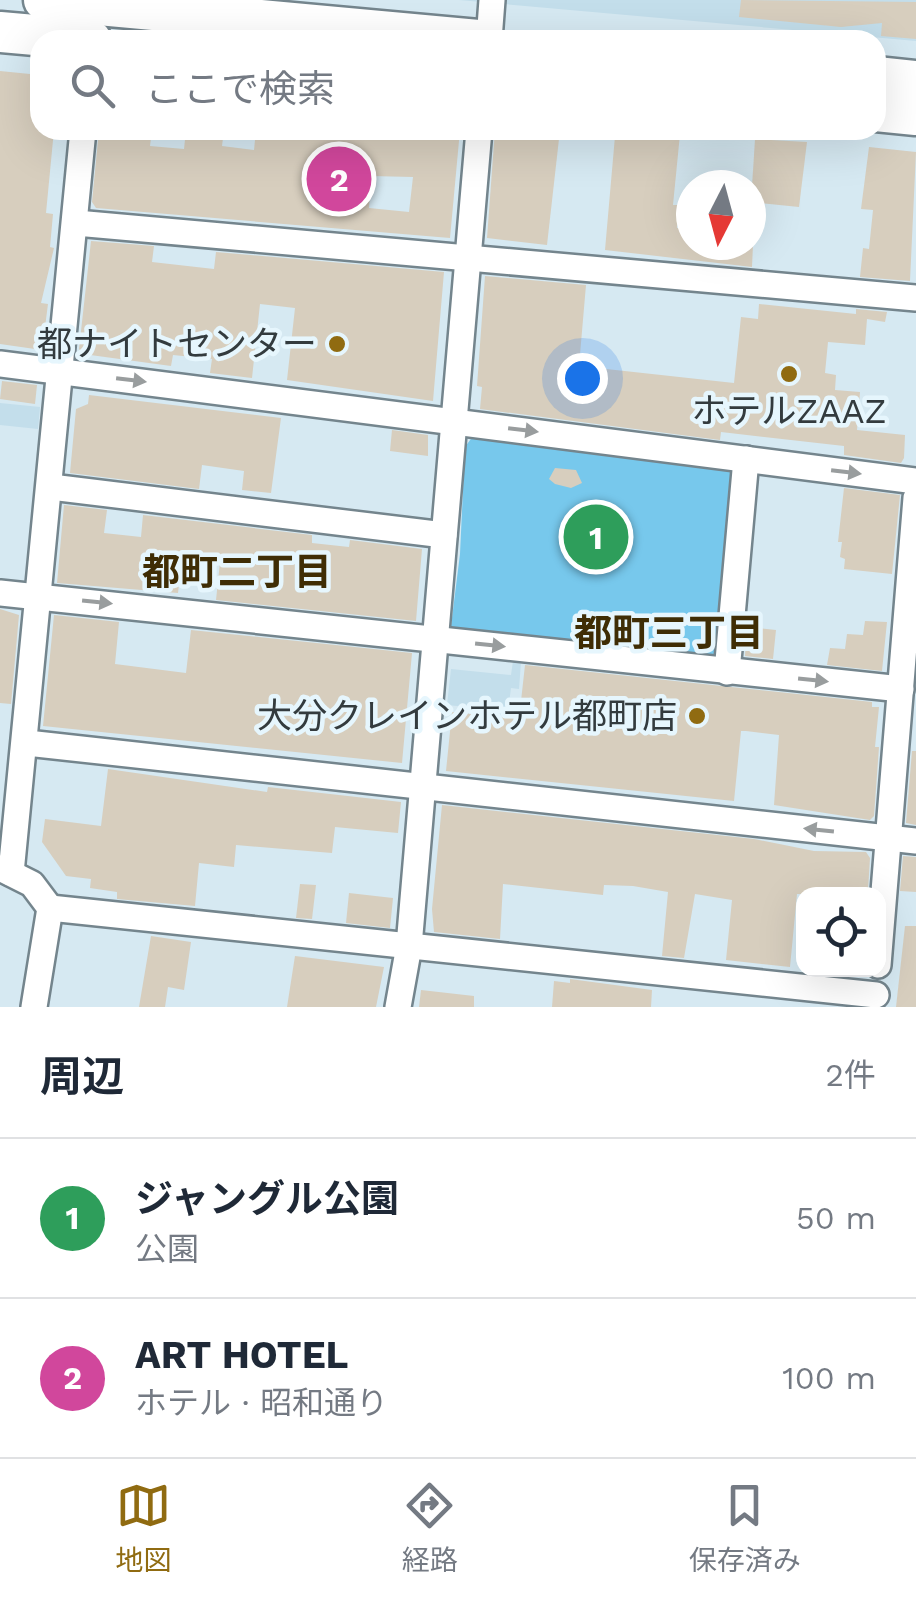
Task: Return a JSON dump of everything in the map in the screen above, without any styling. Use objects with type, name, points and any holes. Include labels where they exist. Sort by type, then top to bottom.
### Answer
[{"type":"highway","points":[[44,0],[92,21]]},
{"type":"highway","points":[[0,32],[92,21],[275,30]]},
{"type":"highway","points":[[886,78],[916,80]]},
{"type":"highway","points":[[886,112],[916,114]]},
{"type":"street","points":[[490,30],[492,0]]},
{"type":"street","points":[[34,1007],[50,908],[32,884],[6,870],[26,743],[82,140]]},
{"type":"street","points":[[398,1007],[409,946],[478,140]]},
{"type":"street","points":[[76,223],[916,298]]},
{"type":"street","points":[[0,364],[916,480]]},
{"type":"street","points":[[727,672],[746,459]]},
{"type":"street","points":[[51,487],[444,536]]},
{"type":"street","points":[[50,908],[409,946],[877,984],[916,498]]},
{"type":"street","points":[[0,593],[901,689]]},
{"type":"street","points":[[26,743],[916,841]]},
{"type":"shaded area","points":[[459,0],[916,0],[916,41],[886,38],[886,30],[793,30]]},
{"type":"shaded area","points":[[0,403],[40,407],[38,429],[0,425]]},
{"type":"shaded area","points":[[473,436],[731,470],[736,478],[719,655],[713,661],[457,633],[451,626],[460,554],[465,447]]},
{"type":"shaded area","points":[[513,661],[521,662],[519,689],[511,688],[508,711],[447,705],[451,669],[511,675]]},
{"type":"building","points":[[741,0],[916,2],[916,39],[886,36],[882,23],[841,27],[739,17]]},
{"type":"building","points":[[0,71],[30,74],[30,140],[53,140],[46,213],[53,214],[50,247],[54,248],[41,303],[48,304],[42,350],[0,344]]},
{"type":"building","points":[[98,140],[151,140],[150,146],[184,149],[185,140],[223,140],[222,146],[254,150],[255,140],[459,140],[450,238],[96,208],[92,202]],"holes":[[[371,176],[413,177],[409,212],[369,208]]]},
{"type":"building","points":[[494,140],[559,140],[547,245],[487,238]]},
{"type":"building","points":[[615,140],[679,140],[673,205],[676,258],[605,250]]},
{"type":"building","points":[[755,140],[807,142],[799,207],[766,204],[766,170],[753,170]]},
{"type":"building","points":[[869,147],[916,152],[910,281],[860,277],[863,248],[869,249],[873,210],[861,209]]},
{"type":"building","points":[[91,241],[154,246],[152,262],[214,269],[216,252],[444,272],[433,401],[287,380],[295,308],[260,304],[252,378],[210,373],[212,359],[173,355],[171,366],[83,354],[79,349]]},
{"type":"building","points":[[691,260],[752,260],[752,267]]},
{"type":"building","points":[[485,276],[586,285],[579,366],[734,383],[741,317],[758,319],[759,304],[856,314],[856,309],[887,312],[885,322],[867,319],[865,345],[828,342],[825,373],[836,375],[835,390],[860,392],[857,430],[905,435],[904,458],[901,463],[844,455],[844,446],[721,432],[720,440],[480,409],[482,387],[477,386]]},
{"type":"building","points":[[2,381],[37,385],[35,404],[0,399]]},
{"type":"building","points":[[89,395],[281,418],[271,493],[242,490],[244,471],[202,465],[199,489],[70,473],[76,409],[88,404]]},
{"type":"building","points":[[392,430],[428,435],[428,456],[390,451]]},
{"type":"building","points":[[555,468],[576,470],[582,483],[571,488],[555,484],[549,479]]},
{"type":"building","points":[[844,488],[900,495],[892,574],[844,569],[845,559],[840,557],[842,542],[838,542]]},
{"type":"building","points":[[64,505],[107,510],[104,533],[141,537],[143,515],[312,535],[312,543],[349,547],[350,540],[422,549],[416,621],[216,600],[220,562],[182,557],[178,593],[57,583]]},
{"type":"building","points":[[0,609],[19,615],[11,704],[0,703]]},
{"type":"building","points":[[54,615],[119,622],[115,664],[186,673],[191,630],[412,653],[402,763],[43,726]]},
{"type":"building","points":[[865,621],[887,622],[882,671],[827,665],[830,648],[845,649],[847,634],[863,635]]},
{"type":"building","points":[[747,627],[776,630],[773,659],[745,656]]},
{"type":"building","points":[[525,665],[872,702],[872,707],[879,707],[874,816],[870,820],[774,805],[779,735],[746,731],[741,731],[734,801],[446,771],[452,712],[519,719]]},
{"type":"building","points":[[912,751],[916,751],[916,825],[906,823]]},
{"type":"building","points":[[108,769],[267,792],[268,787],[401,802],[398,833],[335,827],[332,853],[236,845],[234,867],[199,863],[195,906],[117,899],[117,892],[90,888],[91,879],[66,876],[42,842],[45,819],[101,826]]},
{"type":"building","points":[[442,805],[754,839],[814,851],[866,852],[870,858],[868,887],[796,887],[790,967],[726,960],[732,900],[695,894],[684,958],[662,956],[668,892],[604,885],[603,895],[503,884],[500,939],[434,932],[432,909]]},
{"type":"building","points":[[903,856],[916,857],[916,892],[900,891]]},
{"type":"building","points":[[300,884],[316,885],[312,919],[296,918]]},
{"type":"building","points":[[349,893],[393,898],[390,928],[346,923]]},
{"type":"building","points":[[905,926],[916,926],[916,1007],[896,1007]]},
{"type":"building","points":[[151,936],[191,942],[184,990],[168,987],[165,1007],[139,1007]]},
{"type":"building","points":[[295,956],[384,967],[376,1007],[287,1007]]},
{"type":"building","points":[[570,979],[652,990],[651,1007],[552,1007],[554,981],[570,983]]},
{"type":"building","points":[[421,990],[474,996],[474,1007],[419,1007]]},
{"type":"place","name":"ART HOTEL","points":[[339,179]]},
{"type":"place","name":"都ナイトセンター","points":[[337,344]]},
{"type":"place","name":"ホテルZAAZ","points":[[789,374]]},
{"type":"place","name":"ジャングル公園","points":[[596,537]]},
{"type":"place","name":"大分クレインホテル都町店","points":[[697,716]]},
{"type":"district","name":"都町二丁目","points":[[237,572]]},
{"type":"district","name":"都町三丁目","points":[[669,633]]}]
